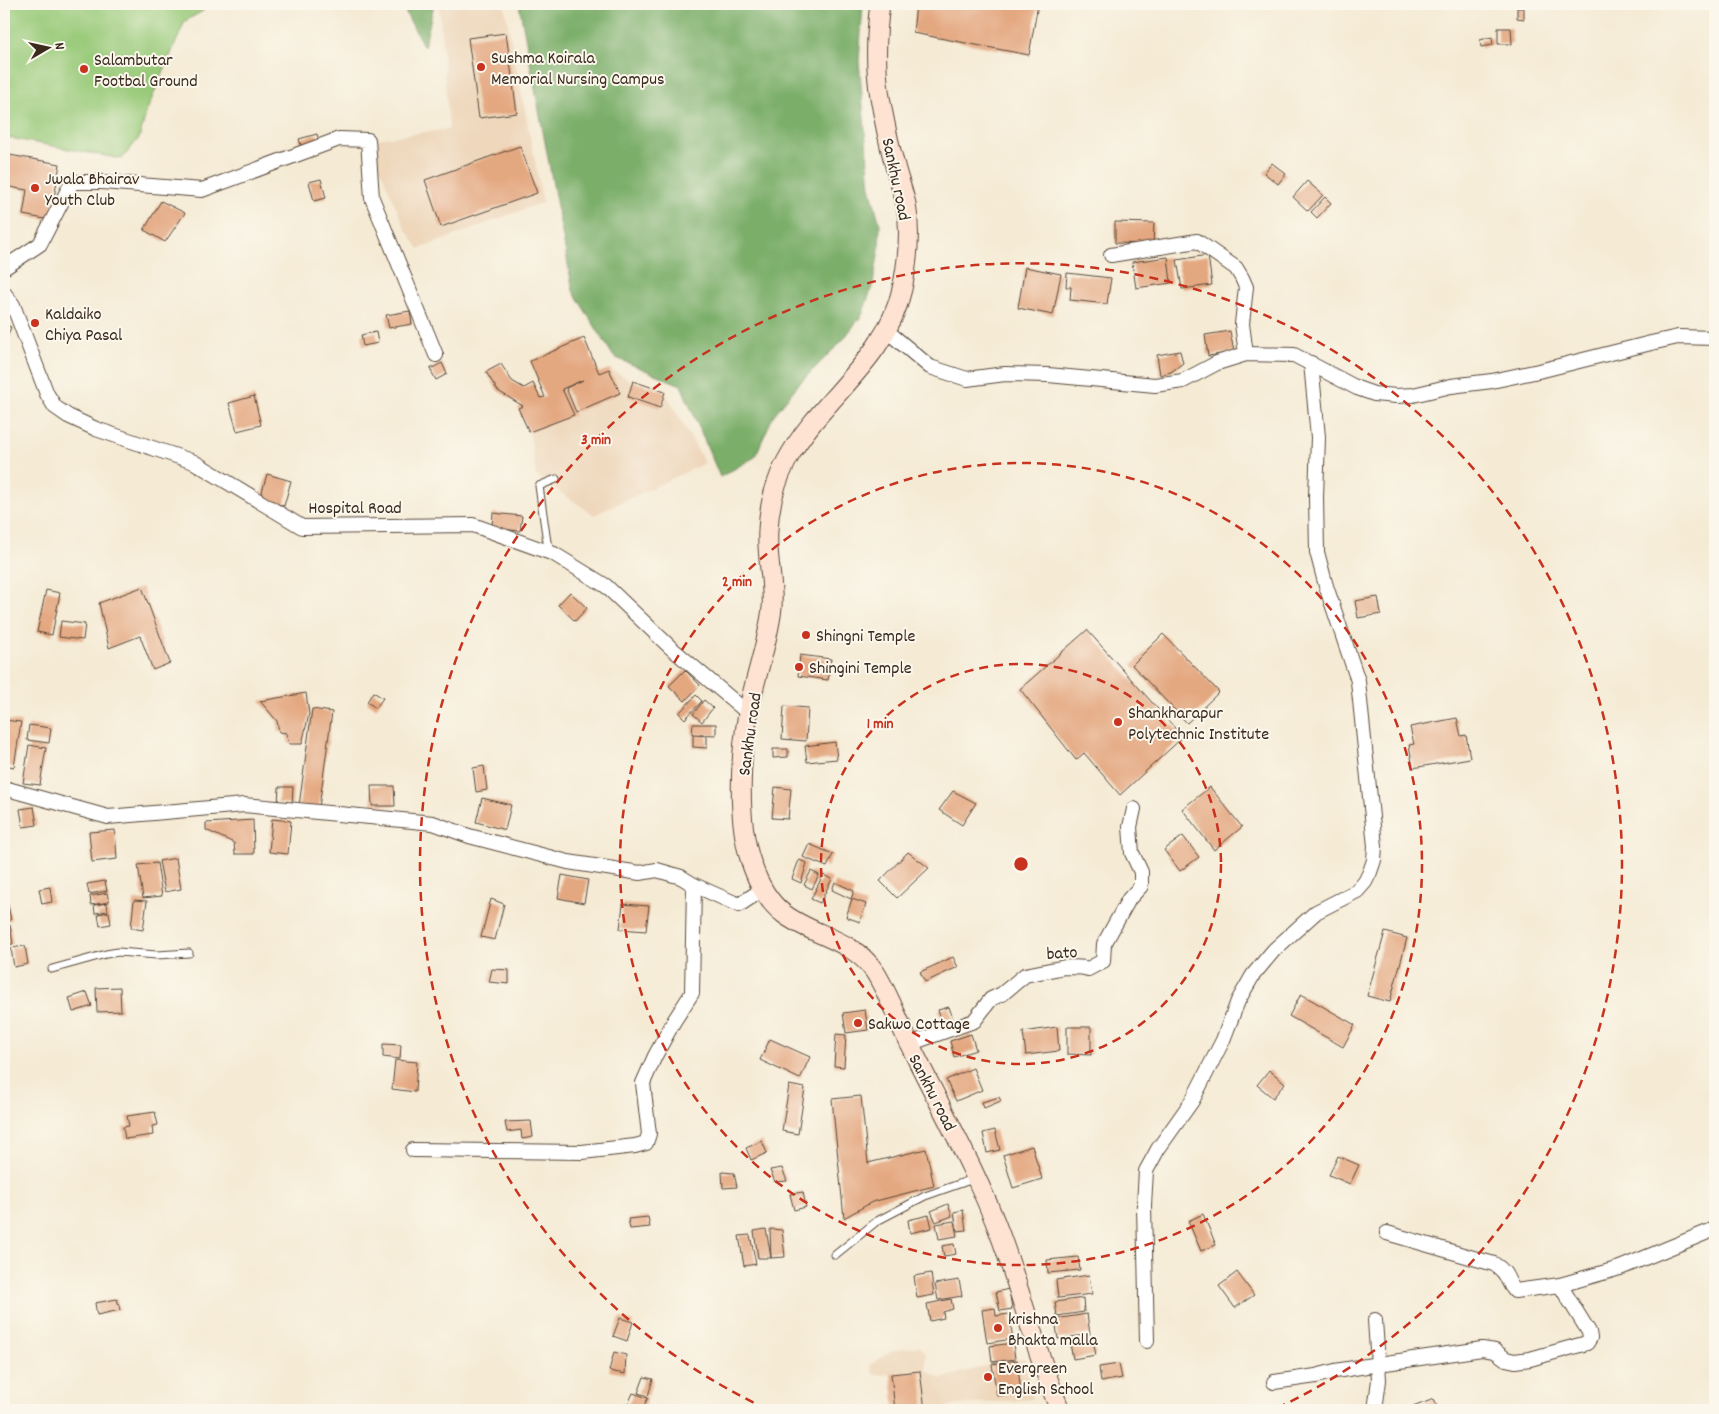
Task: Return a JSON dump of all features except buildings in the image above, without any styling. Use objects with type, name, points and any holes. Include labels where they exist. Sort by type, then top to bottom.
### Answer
[{"type":"main road","name":"Sankhu road","points":[[880,4],[877,32],[879,93],[894,164],[906,204],[909,249],[901,293],[887,331],[862,367],[800,436],[784,464],[775,487],[768,530],[772,603],[768,634],[748,713],[742,759],[742,800],[750,860],[763,889],[780,912],[799,924],[850,947],[866,960],[888,995],[909,1044],[976,1178],[1002,1241],[1048,1381],[1060,1410]]},
{"type":"street","points":[[4,268],[40,244],[72,182],[102,182],[202,190],[339,139],[368,140],[372,198],[436,355]]},
{"type":"street","points":[[1112,255],[1197,240],[1236,268],[1246,287],[1242,324],[1246,354]]},
{"type":"street","name":"Hospital Road","points":[[4,293],[13,305],[47,394],[55,407],[68,416],[96,429],[194,462],[302,527],[473,525],[554,554],[606,586],[670,646],[748,713]]},
{"type":"street","points":[[887,331],[930,367],[967,379],[1005,374],[1048,375],[1155,385],[1184,381],[1217,362],[1246,354],[1294,355],[1357,388],[1374,394],[1396,396],[1413,395],[1451,386],[1492,381],[1678,338],[1715,338]]},
{"type":"street","points":[[1147,1341],[1144,1205],[1146,1171],[1158,1149],[1192,1101],[1252,975],[1274,950],[1316,912],[1357,891],[1365,882],[1374,860],[1375,846],[1358,681],[1326,586],[1317,552],[1318,437],[1311,363]]},
{"type":"street","points":[[4,788],[108,817],[244,805],[434,823],[469,836],[568,862],[640,873],[657,870],[681,876],[694,885],[739,905],[763,889]]},
{"type":"street","name":"bato","points":[[909,1044],[974,1021],[991,998],[1002,994],[1025,975],[1061,969],[1065,966],[1088,969],[1104,961],[1104,944],[1129,900],[1141,886],[1141,872],[1132,852],[1130,827],[1134,809]]},
{"type":"street","points":[[413,1150],[582,1152],[646,1143],[649,1134],[644,1083],[664,1038],[692,993],[694,885]]},
{"type":"street","points":[[1387,1233],[1494,1264],[1505,1272],[1515,1291],[1560,1285],[1620,1268],[1715,1230]]},
{"type":"street","points":[[1274,1382],[1482,1349],[1495,1351],[1506,1359],[1515,1361],[1530,1359],[1587,1343],[1590,1338],[1589,1332],[1560,1285]]},
{"type":"street","points":[[1375,1410],[1379,1380],[1376,1320]]},
{"type":"lane","points":[[554,554],[546,542],[539,486],[556,479]]},
{"type":"lane","points":[[52,969],[118,952],[189,953]]},
{"type":"lane","points":[[835,1255],[877,1221],[925,1196],[976,1178]]},
{"type":"shaded area","name":"Sushma Koirala Memorial Nursing Campus","points":[[439,4],[504,4],[543,202],[419,249],[405,228],[368,140],[449,129]]},
{"type":"shaded area","points":[[609,369],[633,381],[665,392],[705,463],[594,515],[536,476],[530,435],[519,408]]},
{"type":"shaded area","name":"Evergreen English School","points":[[920,1346],[926,1354],[926,1370],[941,1379],[992,1364],[1025,1358],[1032,1399],[949,1406],[946,1410],[895,1410],[891,1374],[874,1375],[870,1365],[891,1351]]},
{"type":"green space","name":"Salambutar Footbal Ground","points":[[8,4],[206,4],[203,11],[185,21],[147,110],[139,138],[122,159],[4,137],[4,28]]},
{"type":"green space","points":[[401,4],[434,4],[424,47]]},
{"type":"green space","points":[[519,4],[863,4],[859,61],[870,187],[880,225],[879,250],[873,284],[862,315],[842,341],[797,386],[773,416],[755,457],[720,477],[681,385],[614,357],[573,291]]},
{"type":"place","name":"Sushma Koirala Memorial Nursing Campus","points":[[481,67]]},
{"type":"place","name":"Salambutar Footbal Ground","points":[[84,69]]},
{"type":"place","name":"Jwala Bhairav Youth Club","points":[[35,188]]},
{"type":"place","name":"Kaldaiko Chiya Pasal","points":[[35,323]]},
{"type":"place","name":"Shingni Temple","points":[[806,635]]},
{"type":"place","name":"Shingini Temple","points":[[799,667]]},
{"type":"place","name":"Shankharapur Polytechnic Institute","points":[[1118,722]]},
{"type":"place","name":"Sakwo Cottage","points":[[858,1023]]},
{"type":"place","name":"krishna Bhakta malla","points":[[998,1328]]},
{"type":"place","name":"Evergreen English School","points":[[988,1377]]}]
